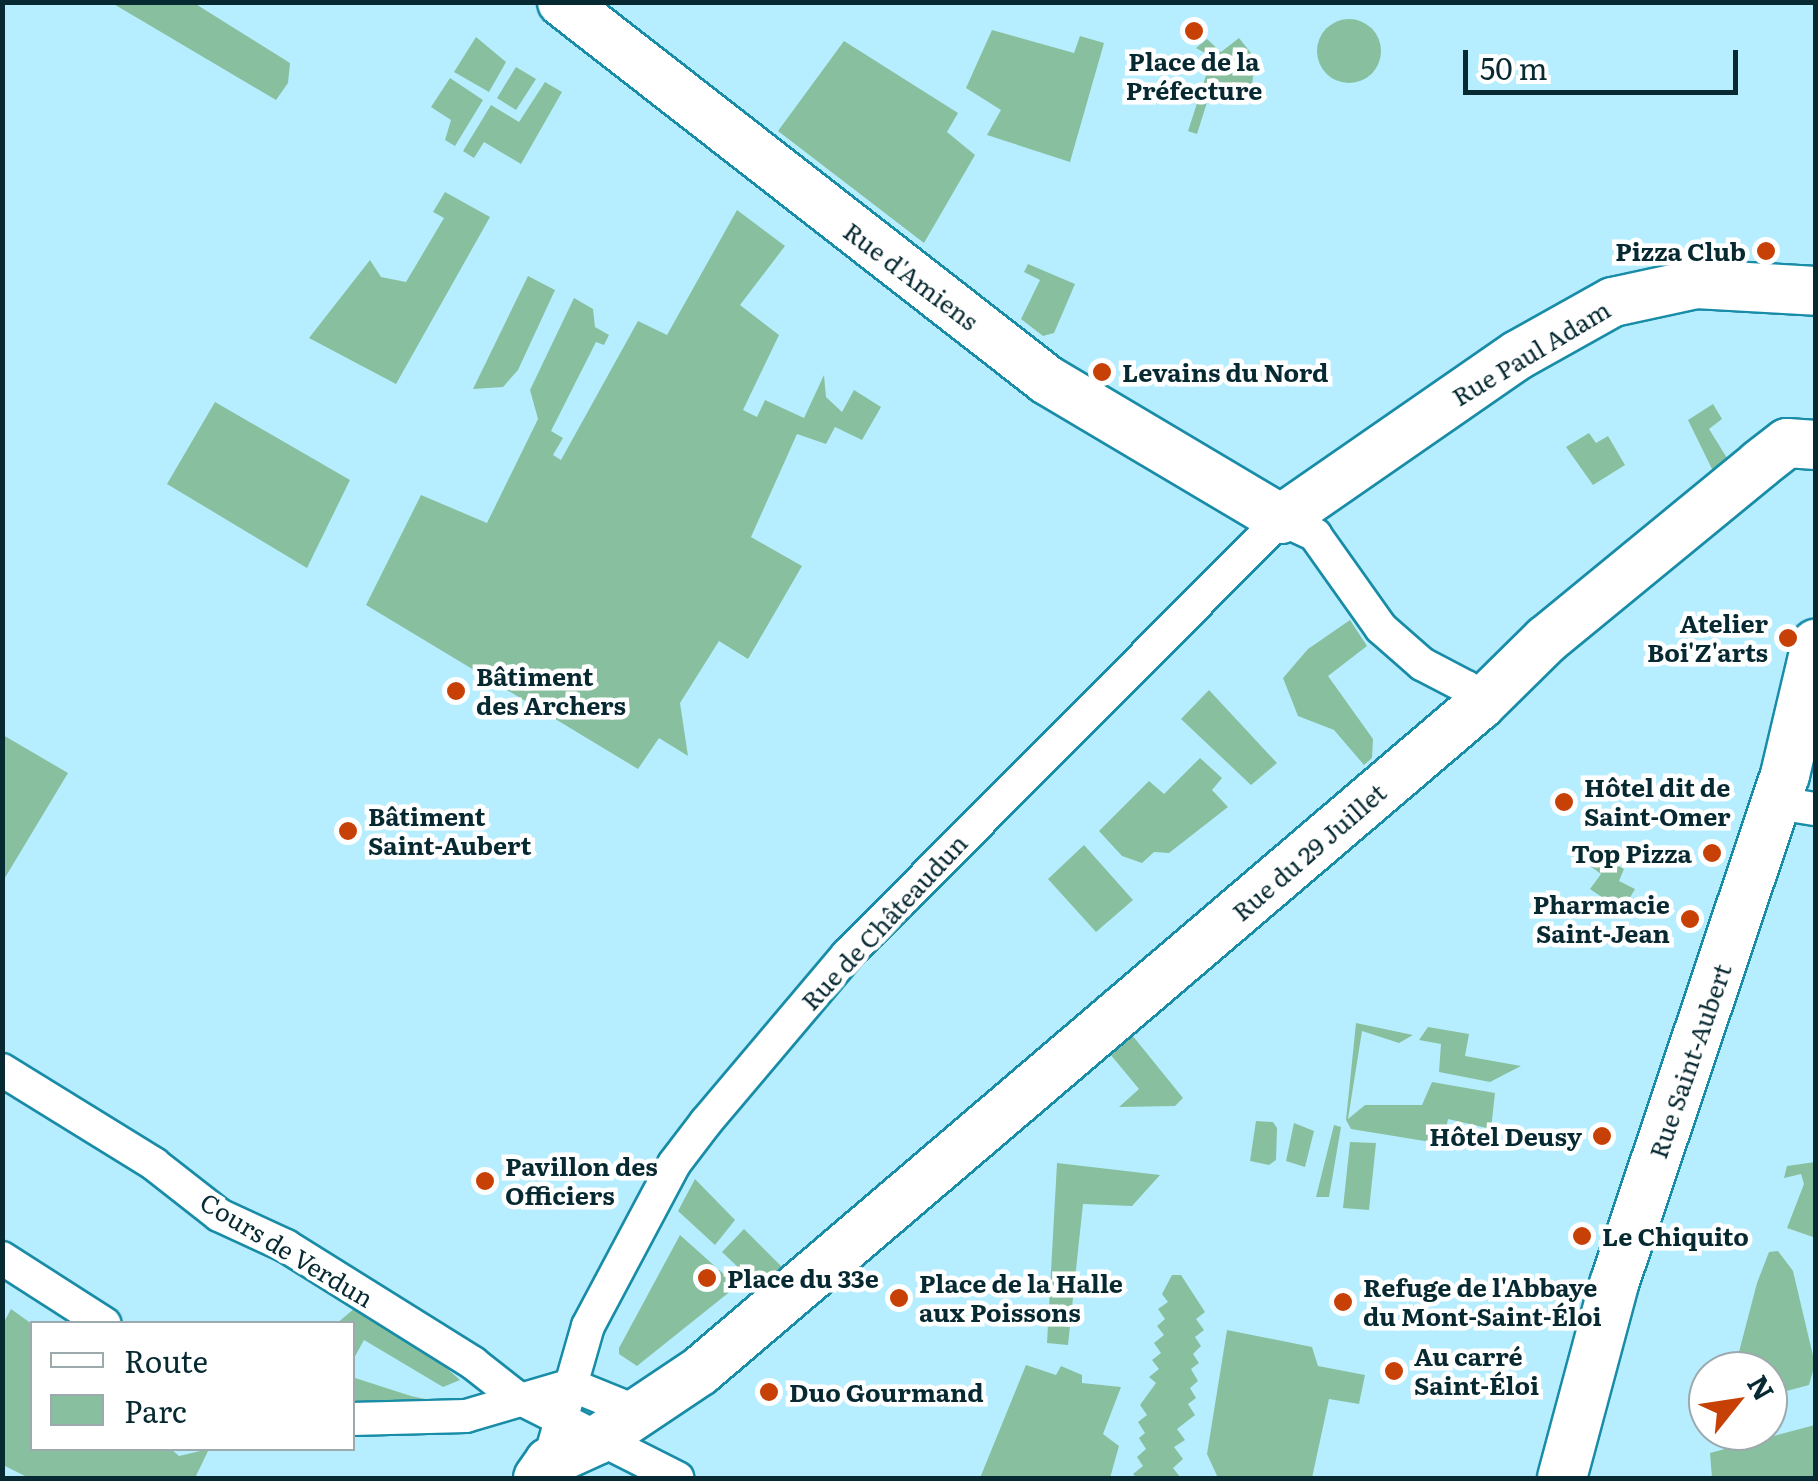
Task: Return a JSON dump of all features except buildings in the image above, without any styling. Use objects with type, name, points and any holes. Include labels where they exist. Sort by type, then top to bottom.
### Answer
[{"type":"street","name":"Rue d'Amiens","points":[[562,2],[1048,380],[1280,520]]},
{"type":"street","name":"Rue Paul Adam","points":[[1280,520],[1518,355],[1612,302],[1696,284],[1816,292]]},
{"type":"street","name":"Rue du 29 Juillet","points":[[562,1450],[656,1403],[809,1280],[1480,706],[1546,640],[1783,446],[1803,440],[1816,444]]},
{"type":"street","points":[[1280,520],[1315,535],[1381,628],[1422,664],[1466,687],[1480,706]]},
{"type":"street","name":"Rue de Châteaudun","points":[[562,1450],[571,1385],[588,1326],[674,1164],[706,1122],[847,955],[1280,520]]},
{"type":"street","name":"Rue Saint-Aubert","points":[[1562,1478],[1614,1284],[1796,806],[1816,644]]},
{"type":"street","name":"Cours de Verdun","points":[[2,1070],[154,1164],[219,1214],[252,1226],[473,1362],[516,1396],[544,1436],[562,1450]]},
{"type":"street","points":[[2,1258],[100,1321]]},
{"type":"street","points":[[355,1419],[466,1416],[516,1396],[571,1385],[656,1403]]},
{"type":"street","points":[[562,1450],[677,1478]]},
{"type":"green space","points":[[112,3],[194,3],[290,63],[288,83],[276,100]]},
{"type":"green space","points":[[1349,19],[1372,28],[1381,51],[1372,74],[1349,83],[1326,74],[1317,51],[1326,28]]},
{"type":"green space","points":[[992,30],[1074,53],[1080,36],[1104,43],[1070,162],[987,135],[1001,110],[966,88]]},
{"type":"green space","points":[[476,37],[506,62],[489,92],[454,72]]},
{"type":"green space","points":[[1239,38],[1255,58],[1250,103],[1210,93],[1197,134],[1188,131],[1212,57],[1196,48],[1207,39],[1221,52]]},
{"type":"green space","points":[[844,41],[958,113],[947,132],[975,155],[924,243],[778,131]]},
{"type":"green space","points":[[516,67],[536,79],[516,110],[497,98]]},
{"type":"green space","points":[[450,78],[483,100],[455,146],[445,140],[451,120],[431,107]]},
{"type":"green space","points":[[545,82],[562,92],[521,164],[484,142],[474,158],[463,151],[491,105],[519,122]]},
{"type":"green space","points":[[445,192],[490,217],[396,384],[309,338],[370,260],[381,277],[406,282],[444,218],[433,212]]},
{"type":"green space","points":[[737,210],[785,246],[740,305],[779,335],[743,410],[757,417],[765,400],[804,418],[824,375],[826,397],[842,412],[854,390],[881,407],[862,440],[835,427],[826,444],[797,434],[751,537],[802,566],[748,659],[719,641],[680,703],[688,756],[659,738],[638,769],[366,605],[421,495],[487,523],[538,419],[530,390],[574,298],[593,309],[595,327],[609,335],[604,345],[596,342],[551,431],[563,438],[553,455],[561,460],[638,321],[667,335]]},
{"type":"green space","points":[[1028,264],[1075,284],[1054,333],[1043,336],[1021,319],[1040,280],[1024,272]]},
{"type":"green space","points":[[528,276],[555,290],[518,370],[503,387],[473,389]]},
{"type":"green space","points":[[215,402],[350,480],[307,568],[167,484]]},
{"type":"green space","points":[[1713,404],[1722,419],[1709,429],[1727,458],[1713,471],[1688,420]]},
{"type":"green space","points":[[1589,433],[1596,443],[1608,436],[1625,465],[1593,485],[1566,447]]},
{"type":"green space","points":[[1350,620],[1367,646],[1328,676],[1373,739],[1372,758],[1364,765],[1334,730],[1298,716],[1283,678],[1308,649]]},
{"type":"green space","points":[[1209,690],[1277,763],[1251,785],[1181,719]]},
{"type":"green space","points":[[3,735],[68,773],[3,881]]},
{"type":"green space","points":[[1200,758],[1222,778],[1212,790],[1228,807],[1169,853],[1154,852],[1142,863],[1122,856],[1099,831],[1149,781],[1164,794]]},
{"type":"green space","points":[[1084,845],[1133,900],[1096,932],[1048,879]]},
{"type":"green space","points":[[1598,854],[1624,869],[1619,881],[1635,889],[1622,911],[1590,889],[1601,874],[1590,866]]},
{"type":"green space","points":[[1356,1023],[1413,1035],[1399,1043],[1362,1031],[1348,1119],[1365,1105],[1422,1105],[1432,1082],[1495,1093],[1491,1129],[1448,1119],[1443,1144],[1351,1129],[1346,1120]]},
{"type":"green space","points":[[1428,1027],[1469,1034],[1465,1056],[1521,1066],[1490,1082],[1439,1072],[1441,1044],[1419,1040]]},
{"type":"green space","points":[[1132,1035],[1183,1098],[1175,1106],[1119,1107],[1139,1089],[1110,1054]]},
{"type":"green space","points":[[1256,1121],[1273,1122],[1277,1128],[1276,1160],[1269,1165],[1250,1161]]},
{"type":"green space","points":[[1294,1123],[1314,1131],[1305,1167],[1286,1161]]},
{"type":"green space","points":[[1334,1125],[1341,1127],[1329,1197],[1316,1197]]},
{"type":"green space","points":[[1350,1142],[1376,1143],[1369,1210],[1343,1208]]},
{"type":"green space","points":[[1815,1162],[1813,1237],[1787,1228],[1804,1184],[1801,1174],[1784,1178],[1787,1166]]},
{"type":"green space","points":[[1057,1163],[1160,1175],[1132,1206],[1083,1204],[1068,1345],[1047,1343]]},
{"type":"green space","points":[[695,1179],[735,1220],[715,1245],[678,1211]]},
{"type":"green space","points":[[744,1229],[784,1269],[760,1288],[722,1252]]},
{"type":"green space","points":[[680,1235],[737,1286],[637,1366],[619,1354],[619,1348]]},
{"type":"green space","points":[[1778,1251],[1793,1271],[1815,1364],[1809,1385],[1788,1391],[1788,1351],[1739,1351],[1769,1252]]},
{"type":"green space","points":[[1172,1275],[1181,1275],[1205,1312],[1196,1319],[1204,1330],[1195,1337],[1201,1346],[1193,1354],[1199,1363],[1191,1369],[1198,1381],[1190,1388],[1196,1398],[1188,1404],[1195,1415],[1177,1429],[1185,1440],[1174,1447],[1183,1459],[1173,1468],[1181,1478],[1137,1478],[1133,1474],[1143,1466],[1137,1457],[1146,1449],[1139,1438],[1145,1433],[1138,1422],[1147,1415],[1140,1405],[1156,1383],[1149,1377],[1159,1369],[1152,1360],[1161,1353],[1154,1343],[1164,1335],[1157,1326],[1165,1319],[1158,1309],[1168,1302],[1162,1294]]},
{"type":"green space","points":[[355,1308],[460,1380],[443,1387],[364,1340],[355,1356],[355,1321],[340,1321]]},
{"type":"green space","points":[[11,1309],[30,1323],[30,1451],[173,1451],[179,1456],[208,1451],[195,1478],[29,1478],[3,1465],[3,1324]]},
{"type":"green space","points":[[1227,1330],[1312,1347],[1318,1366],[1365,1375],[1359,1404],[1329,1399],[1312,1478],[1218,1478],[1207,1454]]},
{"type":"green space","points":[[1026,1365],[1056,1375],[1061,1366],[1082,1375],[1082,1383],[1121,1387],[1103,1434],[1119,1446],[1110,1478],[980,1478]]},
{"type":"green space","points":[[355,1378],[411,1396],[440,1402],[355,1403]]},
{"type":"green space","points":[[1815,1425],[1815,1478],[1712,1478],[1710,1453],[1788,1451],[1788,1432]]},
{"type":"place","name":"Place de la Préfecture","points":[[1194,31]]},
{"type":"place","name":"Pizza Club","points":[[1766,251]]},
{"type":"place","name":"Levains du Nord","points":[[1102,372]]},
{"type":"place","name":"Atelier Boi'Z'arts","points":[[1788,638]]},
{"type":"place","name":"Bâtiment des Archers","points":[[456,691]]},
{"type":"place","name":"Hôtel dit de Saint-Omer","points":[[1564,802]]},
{"type":"place","name":"Bâtiment Saint-Aubert","points":[[348,831]]},
{"type":"place","name":"Top Pizza","points":[[1712,853]]},
{"type":"place","name":"Pharmacie Saint-Jean","points":[[1690,919]]},
{"type":"place","name":"Hôtel Deusy","points":[[1602,1136]]},
{"type":"place","name":"Pavillon des Officiers","points":[[485,1181]]},
{"type":"place","name":"Le Chiquito","points":[[1582,1236]]},
{"type":"place","name":"Place du 33e","points":[[707,1278]]},
{"type":"place","name":"Place de la Halle aux Poissons","points":[[899,1298]]},
{"type":"place","name":"Refuge de l'Abbaye du Mont-Saint-Éloi","points":[[1343,1302]]},
{"type":"place","name":"Au carré Saint-Éloi","points":[[1394,1371]]},
{"type":"place","name":"Duo Gourmand","points":[[769,1392]]}]
